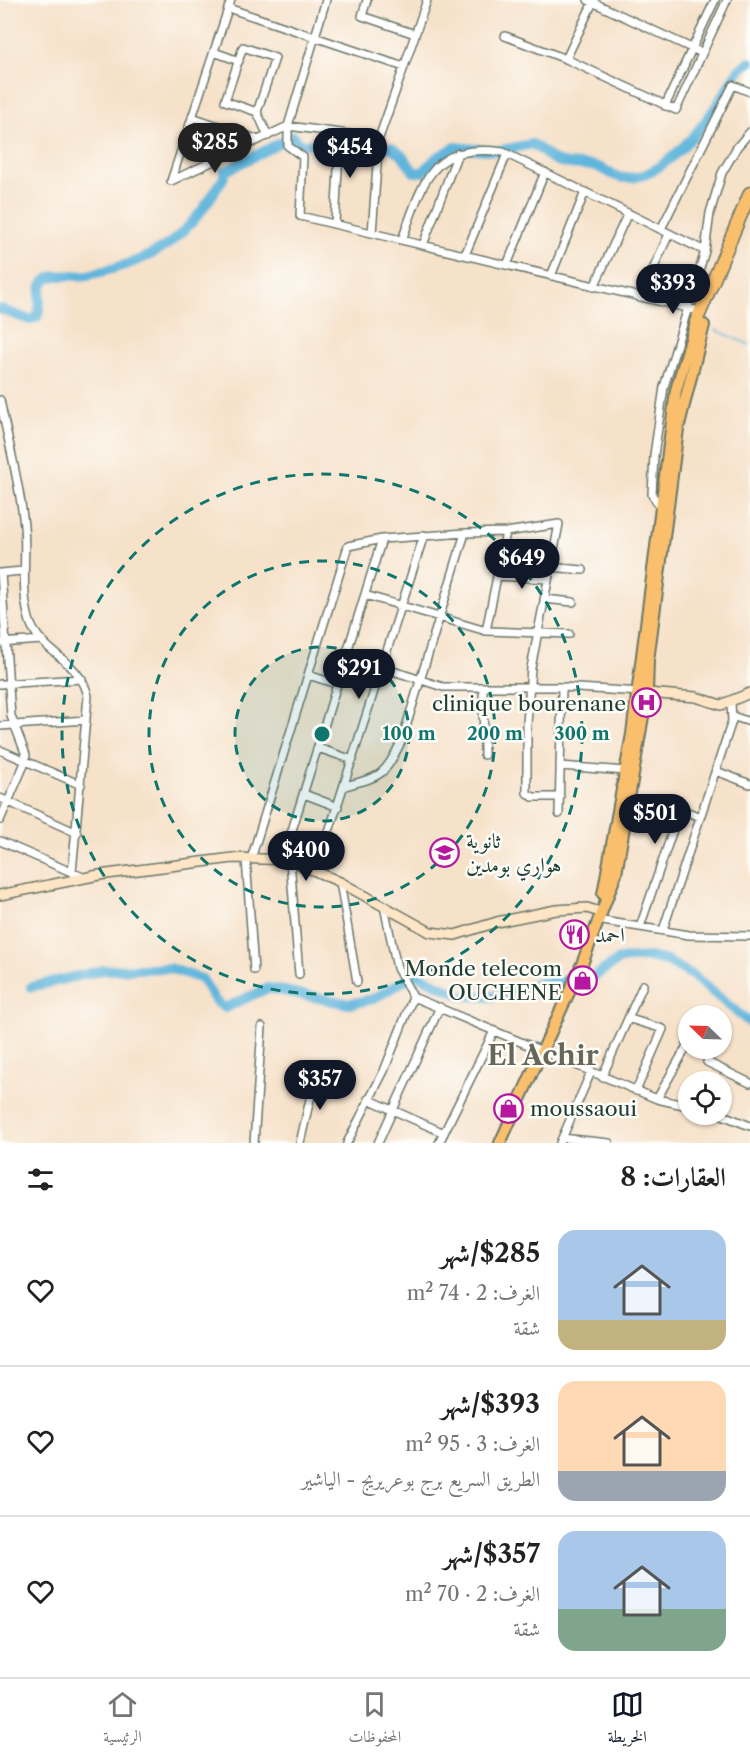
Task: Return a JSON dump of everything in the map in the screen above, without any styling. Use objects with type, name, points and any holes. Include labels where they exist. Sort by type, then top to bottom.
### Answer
[{"type":"highway","points":[[697,317],[750,194]]},
{"type":"highway","points":[[697,317],[750,215]]},
{"type":"main road","points":[[598,916],[607,899],[618,863],[641,692],[660,506],[676,390],[697,317]]},
{"type":"main road","points":[[500,1143],[582,964],[598,916],[648,661],[678,429],[697,317]]},
{"type":"street","points":[[231,0],[171,181],[288,126],[379,138]]},
{"type":"street","points":[[326,0],[288,126],[288,146],[303,157],[300,216],[640,298],[697,317],[710,213],[722,173],[737,147],[750,132]]},
{"type":"street","points":[[367,0],[362,16],[415,34]]},
{"type":"street","points":[[372,233],[379,138],[427,0]]},
{"type":"street","points":[[666,106],[715,0]]},
{"type":"street","points":[[505,36],[566,59],[676,110],[727,0]]},
{"type":"street","points":[[566,59],[592,1],[702,53]]},
{"type":"street","points":[[228,8],[404,67]]},
{"type":"street","points":[[257,112],[225,101],[243,47],[275,58],[257,112],[268,136]]},
{"type":"street","points":[[214,52],[239,61]]},
{"type":"street","points":[[661,229],[734,85],[750,92]]},
{"type":"street","points":[[192,117],[259,140]]},
{"type":"street","points":[[335,224],[340,133]]},
{"type":"street","points":[[402,240],[429,172],[458,153],[486,149],[507,154],[705,251]]},
{"type":"street","points":[[423,245],[458,153]]},
{"type":"street","points":[[465,255],[507,154]]},
{"type":"street","points":[[507,266],[545,172]]},
{"type":"street","points":[[551,276],[585,192]]},
{"type":"street","points":[[594,287],[628,213]]},
{"type":"street","points":[[640,298],[669,234]]},
{"type":"street","points":[[0,400],[23,517],[23,571],[31,624],[42,640],[82,679],[88,696],[72,872]]},
{"type":"street","points":[[254,970],[249,859],[348,546],[382,539],[506,532],[559,524],[537,632],[530,687],[527,793],[533,797],[560,797]]},
{"type":"street","points":[[486,631],[506,532]]},
{"type":"street","points":[[345,786],[378,777],[402,741],[465,533]]},
{"type":"street","points":[[316,872],[424,535]]},
{"type":"street","points":[[279,860],[290,840],[382,539]]},
{"type":"street","points":[[550,567],[584,570]]},
{"type":"street","points":[[0,820],[26,761],[24,746],[14,725],[3,643],[1,573],[23,571]]},
{"type":"street","points":[[497,576],[548,579]]},
{"type":"street","points":[[365,595],[486,631],[569,634]]},
{"type":"street","points":[[544,599],[573,603]]},
{"type":"street","points":[[3,643],[42,640]]},
{"type":"street","points":[[346,656],[443,687],[562,687],[641,692],[696,697],[721,705],[731,703],[750,693]]},
{"type":"street","points":[[308,675],[338,684]]},
{"type":"street","points":[[0,684],[82,679]]},
{"type":"street","points":[[483,687],[484,755]]},
{"type":"street","points":[[559,814],[562,687]]},
{"type":"street","points":[[663,930],[716,771],[732,716],[731,703]]},
{"type":"street","points":[[732,716],[750,722]]},
{"type":"street","points":[[0,726],[86,720]]},
{"type":"street","points":[[318,748],[353,760]]},
{"type":"street","points":[[0,750],[81,785]]},
{"type":"street","points":[[560,766],[626,771]]},
{"type":"street","points":[[716,771],[750,784]]},
{"type":"street","points":[[304,794],[338,807]]},
{"type":"street","points":[[0,798],[77,832]]},
{"type":"street","points":[[640,927],[680,809],[700,817]]},
{"type":"street","points":[[0,841],[85,878]]},
{"type":"street","points":[[0,895],[85,878],[249,859],[290,860],[340,882],[430,932],[455,935],[497,922],[556,910],[587,909],[598,916],[640,927],[689,935],[750,936]]},
{"type":"street","points":[[290,860],[299,974]]},
{"type":"street","points":[[340,882],[357,982]]},
{"type":"street","points":[[384,906],[397,968],[412,997],[636,1091],[678,1104]]},
{"type":"street","points":[[602,1077],[630,1019],[643,985]]},
{"type":"street","points":[[347,1143],[384,1071],[412,997]]},
{"type":"street","points":[[378,1143],[440,1007]]},
{"type":"street","points":[[630,1019],[663,1029],[636,1091]]},
{"type":"street","points":[[254,1143],[262,1027]]},
{"type":"street","points":[[440,1143],[494,1031]]},
{"type":"street","points":[[657,1099],[680,1059]]},
{"type":"street","points":[[708,1059],[707,1062],[750,1083]]},
{"type":"street","points":[[591,1072],[561,1141],[609,1143]]},
{"type":"street","points":[[300,1143],[316,1073]]},
{"type":"street","points":[[368,1099],[444,1133]]},
{"type":"street","points":[[732,1119],[750,1126]]},
{"type":"waterway","points":[[0,309],[30,320],[37,317],[40,291],[48,279],[56,276],[88,275],[113,269],[135,262],[169,244],[197,217],[224,177],[224,172],[293,136],[298,144],[327,144],[348,150],[391,147],[402,155],[414,172],[423,172],[437,157],[455,147],[497,151],[532,144],[559,162],[594,166],[623,178],[641,176],[669,160],[682,148],[715,109],[736,73],[750,62]]},
{"type":"waterway","points":[[716,330],[750,345]]},
{"type":"waterway","points":[[31,987],[103,970],[169,968],[202,979],[216,1002],[225,1008],[268,988],[349,1004],[373,999],[416,974],[462,996],[491,997],[544,982],[592,978],[620,959],[648,957],[667,961],[692,975],[750,1023]]},
{"type":"place","name":"clinique bourenane","points":[[647,703]]},
{"type":"place","name":"ثانوية هواري بومدين","points":[[445,852]]},
{"type":"place","name":"احمد","points":[[574,934]]},
{"type":"place","name":"Monde telecom OUCHENE","points":[[583,980]]},
{"type":"place","name":"moussaoui","points":[[509,1108]]},
{"type":"district","name":"El Achir","points":[[543,1055]]}]
